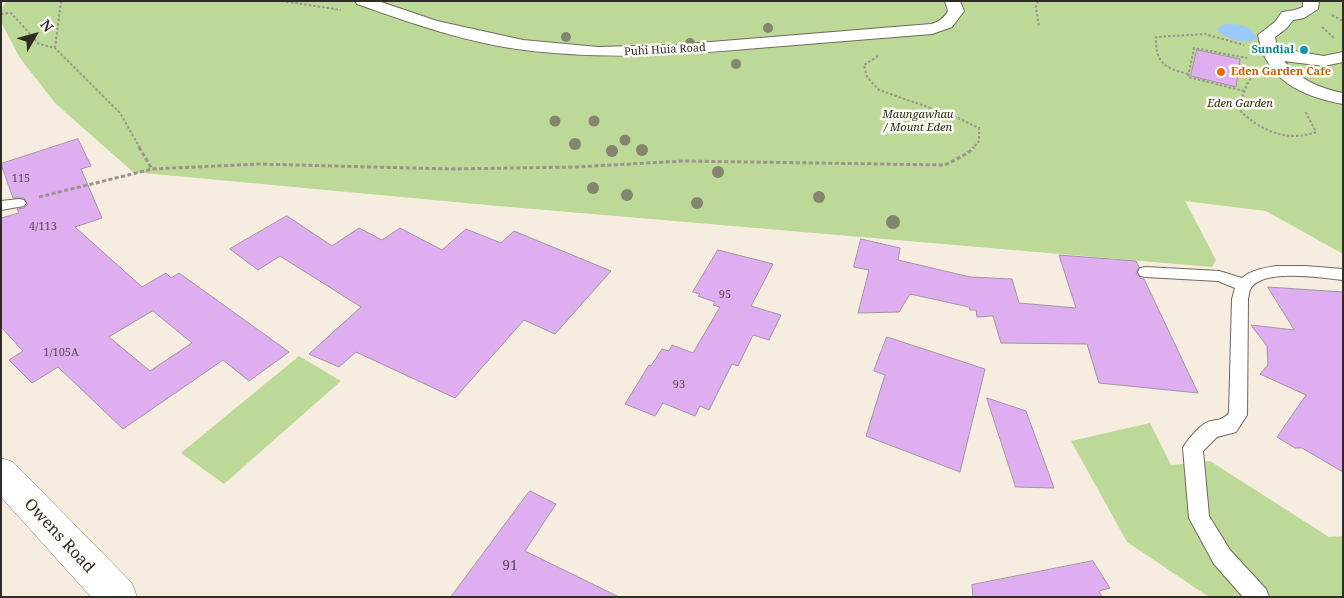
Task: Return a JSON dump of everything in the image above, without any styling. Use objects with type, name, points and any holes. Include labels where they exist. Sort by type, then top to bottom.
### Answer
[{"type":"main road","name":"Owens Road","points":[[1,473],[118,597]]},
{"type":"street","name":"Puhi Huia Road","points":[[362,1],[432,25],[477,36],[531,46],[598,52],[674,50],[932,29],[947,24],[952,18],[956,11],[952,1]]},
{"type":"street","points":[[1311,1],[1310,9],[1298,15],[1284,8],[1281,25],[1266,35],[1270,51],[1281,70],[1294,80],[1335,98]]},
{"type":"street","points":[[1270,51],[1324,60],[1334,60],[1343,57]]},
{"type":"lane","points":[[1,206],[19,202]]},
{"type":"lane","points":[[1258,597],[1222,557],[1199,518],[1193,448],[1211,430],[1229,426],[1238,415],[1240,299],[1244,285],[1255,275],[1271,271],[1343,275]]},
{"type":"lane","points":[[1146,272],[1219,276],[1244,285]]},
{"type":"path","points":[[55,48],[61,1]]},
{"type":"path","points":[[1038,1],[1036,7],[1039,27]]},
{"type":"path","points":[[1,14],[11,14],[40,44],[55,48],[120,113],[152,169]]},
{"type":"path","points":[[1244,91],[1188,77],[1188,74],[1170,69],[1159,61],[1155,52],[1156,37],[1205,34],[1228,42],[1270,51]]},
{"type":"path","points":[[1188,74],[1194,48],[1249,58],[1270,51]]},
{"type":"path","points":[[55,192],[152,169],[259,164],[442,168],[575,167],[684,161],[945,165],[968,153],[979,141],[979,128],[965,119],[882,91],[868,81],[863,72],[864,65]]},
{"type":"path","points":[[1281,70],[1258,70],[1253,74],[1244,91],[1238,109],[1247,119],[1267,130],[1292,138],[1306,137],[1316,132],[1302,104],[1311,98],[1335,98]]},
{"type":"green space","name":"Maungawhau / Mount Eden","points":[[7,1],[1343,1],[1343,254],[1266,211],[1185,201],[1216,260],[1212,267],[487,205],[133,172],[55,103],[20,58],[1,22],[1,9]]},
{"type":"green space","points":[[299,356],[341,381],[224,484],[181,453]]},
{"type":"green space","points":[[1150,423],[1171,465],[1210,461],[1329,537],[1343,536],[1343,597],[1209,597],[1127,542],[1071,441]]},
{"type":"water","points":[[1223,24],[1239,25],[1248,28],[1257,39],[1242,41],[1225,36],[1217,30]]},
{"type":"building","points":[[1197,50],[1240,59],[1236,87],[1191,76]]},
{"type":"building","points":[[78,139],[91,166],[81,169],[102,218],[75,227],[142,287],[166,273],[171,278],[179,273],[289,352],[249,381],[223,360],[123,429],[58,367],[32,383],[9,360],[23,351],[1,327],[1,218],[19,213],[17,209],[24,208],[28,204],[24,198],[13,198],[1,164]],"holes":[[[153,311],[192,343],[150,371],[109,337]]]},
{"type":"building","points":[[287,216],[332,246],[359,228],[382,240],[400,228],[442,250],[466,229],[501,243],[514,231],[611,271],[555,334],[524,320],[455,398],[356,352],[339,367],[309,354],[361,307],[280,256],[258,270],[230,249]]},
{"type":"building","points":[[861,239],[900,248],[898,260],[970,277],[1012,279],[1019,303],[1076,308],[1059,255],[1136,261],[1139,267],[1136,273],[1140,278],[1144,279],[1198,393],[1099,383],[1087,344],[1001,343],[993,316],[977,317],[976,310],[970,310],[969,307],[910,294],[899,312],[858,313],[869,270],[854,267]]},
{"type":"building","points":[[718,250],[773,264],[751,306],[781,315],[769,340],[753,335],[738,366],[732,364],[709,410],[700,406],[695,416],[663,403],[655,416],[625,404],[649,365],[651,366],[662,349],[669,351],[672,345],[693,353],[720,307],[713,305],[715,302],[698,296],[700,294],[693,292]]},
{"type":"building","points":[[1268,287],[1343,292],[1343,472],[1302,448],[1295,448],[1277,437],[1306,395],[1260,374],[1268,365],[1267,346],[1251,325],[1294,330]]},
{"type":"building","points":[[887,337],[985,369],[960,472],[866,436],[885,375],[874,371]]},
{"type":"building","points":[[987,398],[1026,411],[1054,488],[1016,487]]},
{"type":"building","points":[[530,491],[556,504],[525,551],[619,597],[451,597]]},
{"type":"building","points":[[1093,561],[1110,588],[1099,591],[1102,597],[973,597],[972,585]]},
{"type":"place","name":"Sundial","points":[[1304,50]]},
{"type":"place","name":"Eden Garden Cafe","points":[[1221,72]]},
{"type":"park label","name":"Eden Garden","points":[[1240,104]]}]
